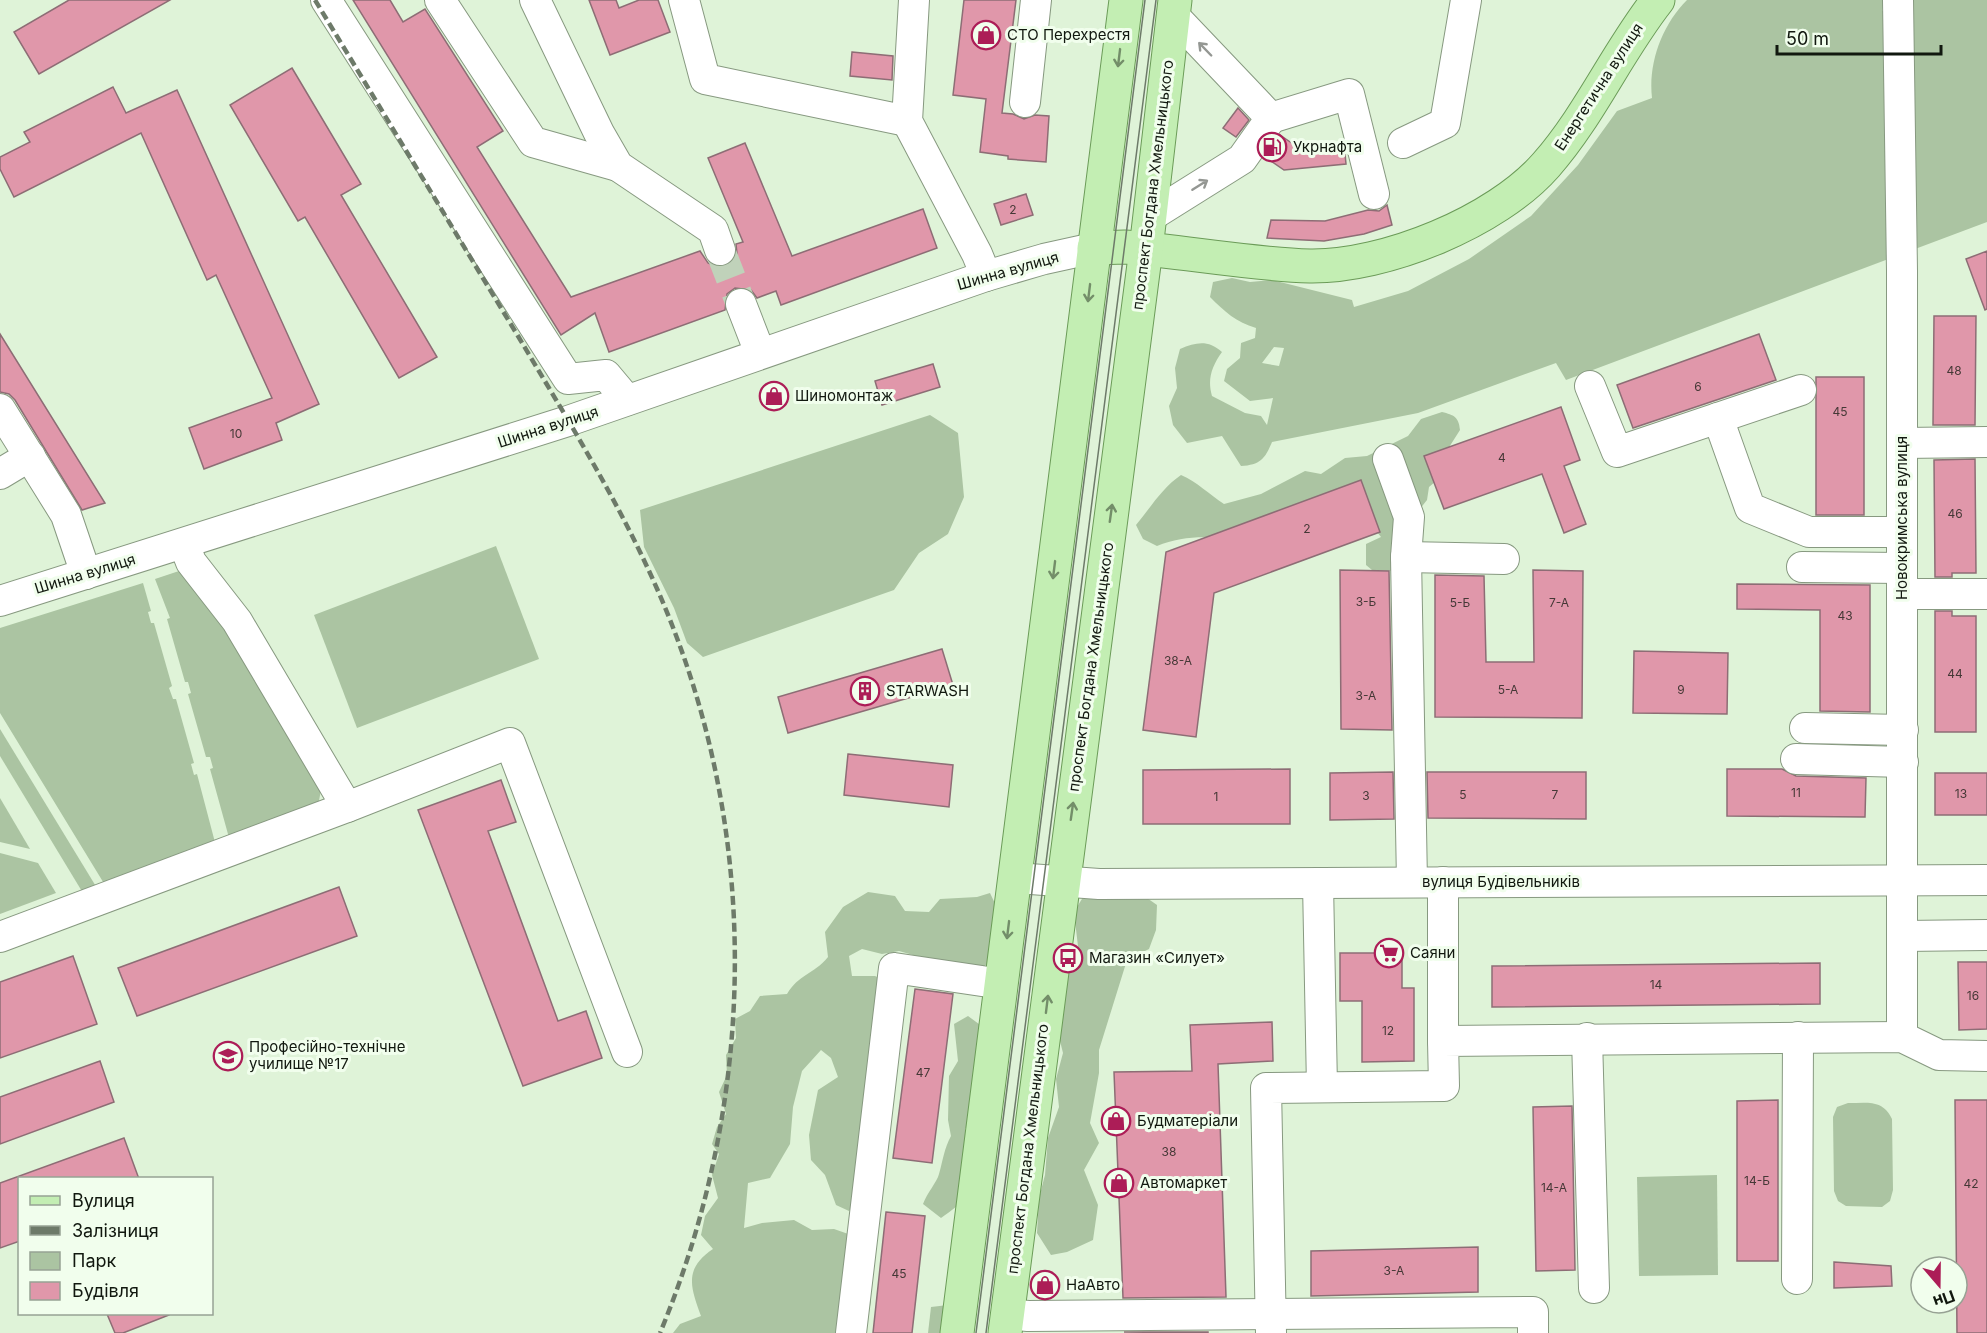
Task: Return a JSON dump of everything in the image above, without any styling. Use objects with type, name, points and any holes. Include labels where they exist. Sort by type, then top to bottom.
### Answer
[{"type":"main road","points":[[957,1333],[1126,0]]},
{"type":"main road","name":"Енергетична вулиця","points":[[1094,248],[1146,249],[1312,266],[1360,261],[1402,250],[1470,221],[1522,187],[1545,166],[1573,130],[1639,25],[1658,0]]},
{"type":"main road","name":"проспект Богдана Хмельницького","points":[[1006,1323],[1151,216],[1174,8]]},
{"type":"street","points":[[326,0],[568,379],[606,375],[627,400]]},
{"type":"street","points":[[440,0],[533,142],[618,166],[713,230],[720,250]]},
{"type":"street","points":[[535,0],[599,133],[618,166]]},
{"type":"street","points":[[684,0],[705,79],[907,121]]},
{"type":"street","points":[[914,0],[907,121],[977,254],[986,276]]},
{"type":"street","points":[[1025,102],[1036,0]]},
{"type":"street","points":[[1403,143],[1445,123],[1466,0]]},
{"type":"street","name":"Новокримська вулиця","points":[[1898,0],[1902,442],[1902,1037]]},
{"type":"street","points":[[1174,8],[1271,118]]},
{"type":"street","points":[[1151,216],[1242,159],[1271,118],[1349,94],[1374,194]]},
{"type":"street","name":"Шинна вулиця","points":[[0,601],[184,544],[627,400],[986,276],[1044,259],[1094,248]]},
{"type":"street","points":[[741,304],[760,353]]},
{"type":"street","points":[[1590,387],[1617,452],[1801,390]]},
{"type":"street","points":[[0,409],[66,515],[86,574]]},
{"type":"street","points":[[1718,418],[1750,508],[1809,532],[1902,532]]},
{"type":"street","points":[[1902,442],[1987,442]]},
{"type":"street","points":[[0,474],[30,456]]},
{"type":"street","points":[[1388,459],[1409,517],[1406,557],[1412,882]]},
{"type":"street","points":[[184,544],[191,562],[237,621],[347,807]]},
{"type":"street","points":[[1406,557],[1504,559]]},
{"type":"street","points":[[1802,567],[1987,594]]},
{"type":"street","points":[[1805,728],[1903,730]]},
{"type":"street","points":[[0,937],[347,807],[510,743],[627,1052]]},
{"type":"street","points":[[1796,759],[1903,762]]},
{"type":"street","name":"вулиця Будівельників","points":[[1015,878],[1062,882],[1318,883],[1987,880]]},
{"type":"street","points":[[1271,1324],[1266,1088],[1444,1086],[1443,882]]},
{"type":"street","points":[[1318,883],[1322,1087]]},
{"type":"street","points":[[1903,936],[1987,935]]},
{"type":"street","points":[[851,1333],[894,968],[1002,984]]},
{"type":"street","points":[[1797,1279],[1798,1037]]},
{"type":"street","points":[[1443,1041],[1902,1037],[1939,1055],[1987,1056]]},
{"type":"street","points":[[1587,1038],[1593,1288]]},
{"type":"street","points":[[1006,1323],[1028,1316],[1271,1324],[1533,1312],[1533,1333]]},
{"type":"green space","points":[[1687,0],[1884,0],[1882,11],[1912,0],[1987,0],[1987,222],[1566,380],[1556,363],[1418,413],[1272,442],[1261,460],[1248,465],[1241,466],[1222,436],[1187,443],[1173,425],[1169,406],[1177,388],[1175,368],[1180,349],[1202,343],[1212,345],[1222,352],[1211,373],[1212,396],[1245,413],[1261,416],[1267,425],[1273,398],[1250,401],[1224,381],[1227,369],[1240,358],[1241,343],[1255,338],[1256,328],[1231,316],[1210,297],[1213,282],[1232,278],[1250,282],[1272,280],[1352,300],[1354,307],[1408,291],[1469,259],[1531,216],[1578,165],[1617,111],[1652,98],[1652,71],[1655,58],[1664,33]],"holes":[[[1274,347],[1284,348],[1279,366],[1262,363]]]},
{"type":"green space","points":[[1442,412],[1455,417],[1460,430],[1446,452],[1442,476],[1429,487],[1427,500],[1419,510],[1394,571],[1372,570],[1366,565],[1366,544],[1381,537],[1369,522],[1222,538],[1189,538],[1157,546],[1143,539],[1136,525],[1162,492],[1181,475],[1224,504],[1261,494],[1305,471],[1321,474],[1345,458],[1367,456],[1408,436],[1421,419]]},
{"type":"green space","points":[[930,415],[958,433],[964,497],[948,534],[919,553],[894,590],[703,657],[687,643],[674,608],[644,547],[640,510]]},
{"type":"green space","points":[[496,546],[539,659],[357,728],[314,615]]},
{"type":"green space","points":[[182,570],[208,593],[321,790],[318,806],[231,845],[210,769],[213,768],[210,757],[206,757],[188,694],[191,693],[188,682],[185,682],[167,619],[170,618],[155,579]]},
{"type":"green space","points":[[143,583],[151,611],[148,612],[151,623],[154,623],[172,686],[169,688],[173,699],[176,699],[194,763],[191,764],[194,775],[197,774],[217,850],[108,890],[0,713],[0,628]]},
{"type":"green space","points":[[0,729],[100,893],[86,898],[0,756]]},
{"type":"green space","points":[[0,798],[30,849],[0,842]]},
{"type":"green space","points":[[0,853],[38,863],[56,893],[0,914]]},
{"type":"green space","points":[[1088,889],[1134,889],[1157,905],[1156,930],[1149,949],[1127,960],[1099,1050],[1099,1073],[1090,1123],[1099,1143],[1084,1170],[1098,1205],[1093,1240],[1067,1252],[1051,1255],[1037,1233],[1039,1198],[1045,1175],[1048,1138],[1059,1107],[1056,1079],[1063,1053],[1058,1033],[1067,976],[1079,955],[1074,912]]},
{"type":"green space","points":[[868,892],[895,896],[905,911],[929,912],[940,899],[977,897],[990,893],[999,912],[992,960],[976,973],[899,951],[882,954],[862,949],[849,956],[852,976],[875,976],[902,988],[860,1193],[849,1211],[836,1205],[825,1175],[811,1160],[809,1135],[818,1090],[838,1077],[831,1058],[821,1050],[802,1071],[793,1107],[790,1144],[770,1178],[748,1183],[744,1228],[762,1223],[794,1220],[812,1230],[834,1229],[854,1236],[863,1280],[871,1301],[866,1329],[864,1333],[673,1333],[680,1324],[701,1316],[694,1297],[692,1280],[697,1264],[713,1249],[701,1235],[705,1216],[718,1198],[712,1175],[719,1154],[712,1144],[717,1127],[726,1114],[719,1092],[727,1075],[726,1055],[736,1038],[735,1019],[750,1011],[760,996],[787,994],[796,982],[822,963],[828,957],[825,932],[843,907]]},
{"type":"green space","points":[[968,1016],[983,1027],[975,1114],[965,1129],[970,1160],[970,1185],[960,1203],[941,1218],[923,1204],[938,1177],[951,1136],[948,1120],[949,1076],[958,1061],[954,1024]]},
{"type":"green space","points":[[1848,1103],[1879,1105],[1892,1119],[1893,1190],[1890,1201],[1882,1207],[1846,1206],[1838,1201],[1834,1191],[1833,1117],[1837,1107]]},
{"type":"green space","points":[[1717,1175],[1718,1275],[1639,1276],[1637,1177]]},
{"type":"green space","points":[[948,1305],[949,1333],[928,1333],[931,1307]]},
{"type":"building","points":[[69,0],[170,0],[39,74],[14,32]]},
{"type":"building","points":[[353,0],[390,0],[403,22],[425,9],[503,131],[477,147],[571,297],[700,251],[708,263],[716,267],[733,262],[737,254],[736,244],[743,242],[708,158],[745,143],[792,256],[923,209],[937,248],[781,305],[776,291],[757,298],[751,290],[735,288],[727,294],[725,310],[609,352],[595,313],[561,335]]},
{"type":"building","points":[[589,0],[616,0],[619,8],[639,0],[658,0],[670,32],[610,55]]},
{"type":"building","points":[[964,0],[1016,0],[1002,113],[1013,114],[1024,119],[1035,115],[1049,116],[1046,162],[1008,159],[1008,156],[980,152],[986,99],[953,95]]},
{"type":"building","points":[[852,52],[893,56],[892,80],[850,76]]},
{"type":"building","points":[[292,68],[361,184],[341,195],[437,357],[399,378],[305,217],[298,221],[230,105]]},
{"type":"building","points":[[113,87],[126,113],[177,90],[319,404],[276,423],[282,440],[204,469],[189,428],[272,398],[216,275],[207,280],[141,133],[14,197],[0,169],[0,157],[30,142],[24,132]]},
{"type":"building","points":[[1238,108],[1249,120],[1236,137],[1223,128]]},
{"type":"building","points":[[1280,135],[1299,148],[1344,143],[1346,164],[1284,170],[1265,157]]},
{"type":"building","points":[[1026,194],[1033,215],[1001,225],[994,204]]},
{"type":"building","points":[[1387,205],[1392,225],[1364,234],[1324,241],[1267,238],[1271,220],[1325,221],[1368,210],[1379,211]]},
{"type":"building","points":[[1987,251],[1987,309],[1985,310],[1966,259]]},
{"type":"building","points":[[1934,316],[1976,316],[1975,425],[1933,425]]},
{"type":"building","points":[[0,334],[105,503],[82,510],[15,400],[9,394],[0,392]]},
{"type":"building","points":[[1759,334],[1776,380],[1633,428],[1617,385]]},
{"type":"building","points":[[933,364],[940,387],[882,405],[875,381]]},
{"type":"building","points":[[1816,377],[1864,377],[1864,515],[1816,515]]},
{"type":"building","points":[[1561,407],[1580,460],[1564,466],[1586,524],[1564,533],[1542,474],[1444,509],[1424,456]]},
{"type":"building","points":[[1975,459],[1976,573],[1952,573],[1952,577],[1935,577],[1934,460]]},
{"type":"building","points":[[1361,480],[1380,532],[1214,593],[1196,737],[1143,730],[1166,552]]},
{"type":"building","points":[[1340,570],[1389,571],[1392,730],[1341,729]]},
{"type":"building","points":[[1533,570],[1583,571],[1582,718],[1435,717],[1435,575],[1484,576],[1486,662],[1534,662]]},
{"type":"building","points":[[1737,584],[1870,585],[1870,712],[1820,711],[1820,610],[1737,609]]},
{"type":"building","points":[[1935,611],[1952,611],[1952,616],[1976,616],[1976,732],[1935,732]]},
{"type":"building","name":"STARWASH","points":[[942,649],[953,685],[788,733],[778,697]]},
{"type":"building","points":[[1634,651],[1728,653],[1727,714],[1633,713]]},
{"type":"building","points":[[848,754],[953,765],[949,807],[844,795]]},
{"type":"building","points":[[1290,769],[1290,824],[1143,824],[1143,770]]},
{"type":"building","points":[[1727,769],[1782,769],[1796,776],[1866,778],[1865,817],[1727,816]]},
{"type":"building","points":[[1393,772],[1394,819],[1330,820],[1330,773]]},
{"type":"building","points":[[1427,772],[1586,772],[1586,819],[1428,818]]},
{"type":"building","points":[[1935,773],[1987,773],[1987,815],[1935,815]]},
{"type":"building","points":[[501,780],[516,822],[488,831],[558,1021],[586,1011],[602,1058],[523,1086],[418,810]]},
{"type":"building","points":[[339,887],[357,936],[137,1016],[118,968]]},
{"type":"building","points":[[1340,953],[1402,953],[1402,988],[1414,988],[1414,1061],[1362,1062],[1362,1001],[1340,1001]]},
{"type":"building","points":[[73,956],[97,1024],[0,1058],[0,982]]},
{"type":"building","points":[[1958,962],[1987,962],[1987,1029],[1959,1030]]},
{"type":"building","points":[[1820,963],[1820,1004],[1492,1007],[1492,966]]},
{"type":"building","points":[[915,989],[953,994],[932,1163],[893,1158]]},
{"type":"building","points":[[1272,1022],[1273,1061],[1218,1064],[1226,1297],[1123,1298],[1114,1072],[1192,1071],[1190,1025]]},
{"type":"building","points":[[100,1061],[114,1102],[0,1144],[0,1097]]},
{"type":"building","points":[[1778,1100],[1778,1261],[1737,1261],[1737,1101]]},
{"type":"building","points":[[1955,1100],[1987,1100],[1987,1333],[1957,1333],[1957,1315],[1969,1315],[1969,1255],[1956,1255]]},
{"type":"building","points":[[1572,1106],[1575,1270],[1536,1271],[1533,1107]]},
{"type":"building","points":[[124,1138],[138,1177],[18,1177],[18,1242],[0,1248],[0,1183]]},
{"type":"building","points":[[886,1212],[925,1216],[912,1333],[873,1333]]},
{"type":"building","points":[[1478,1247],[1478,1292],[1311,1296],[1311,1251]]},
{"type":"building","points":[[1834,1262],[1891,1266],[1892,1286],[1834,1288]]},
{"type":"building","points":[[107,1315],[169,1315],[123,1333],[115,1333]]},
{"type":"building","points":[[1124,1332],[1208,1332],[1208,1333]]},
{"type":"tunnel","points":[[720,250],[741,304]]},
{"type":"tram line","points":[[976,1333],[1145,0]]},
{"type":"tram line","points":[[986,1333],[1156,0]]},
{"type":"railway","points":[[315,0],[604,483],[661,598],[677,638],[704,723],[723,810],[733,899],[734,987],[728,1075],[713,1163],[691,1249],[660,1333]]},
{"type":"place","name":"СТО Перехрестя","points":[[986,35]]},
{"type":"place","name":"Укрнафта","points":[[1272,147]]},
{"type":"place","name":"Шиномонтаж","points":[[774,396]]},
{"type":"place","name":"STARWASH","points":[[865,691]]},
{"type":"place","name":"Саяни","points":[[1389,953]]},
{"type":"place","name":"Магазин «Силует»","points":[[1068,958]]},
{"type":"place","name":"Професійно-технічне училище №17","points":[[228,1056]]},
{"type":"place","name":"Будматеріали","points":[[1116,1121]]},
{"type":"place","name":"Автомаркет","points":[[1119,1183]]},
{"type":"place","name":"НаАвто","points":[[1045,1285]]}]
